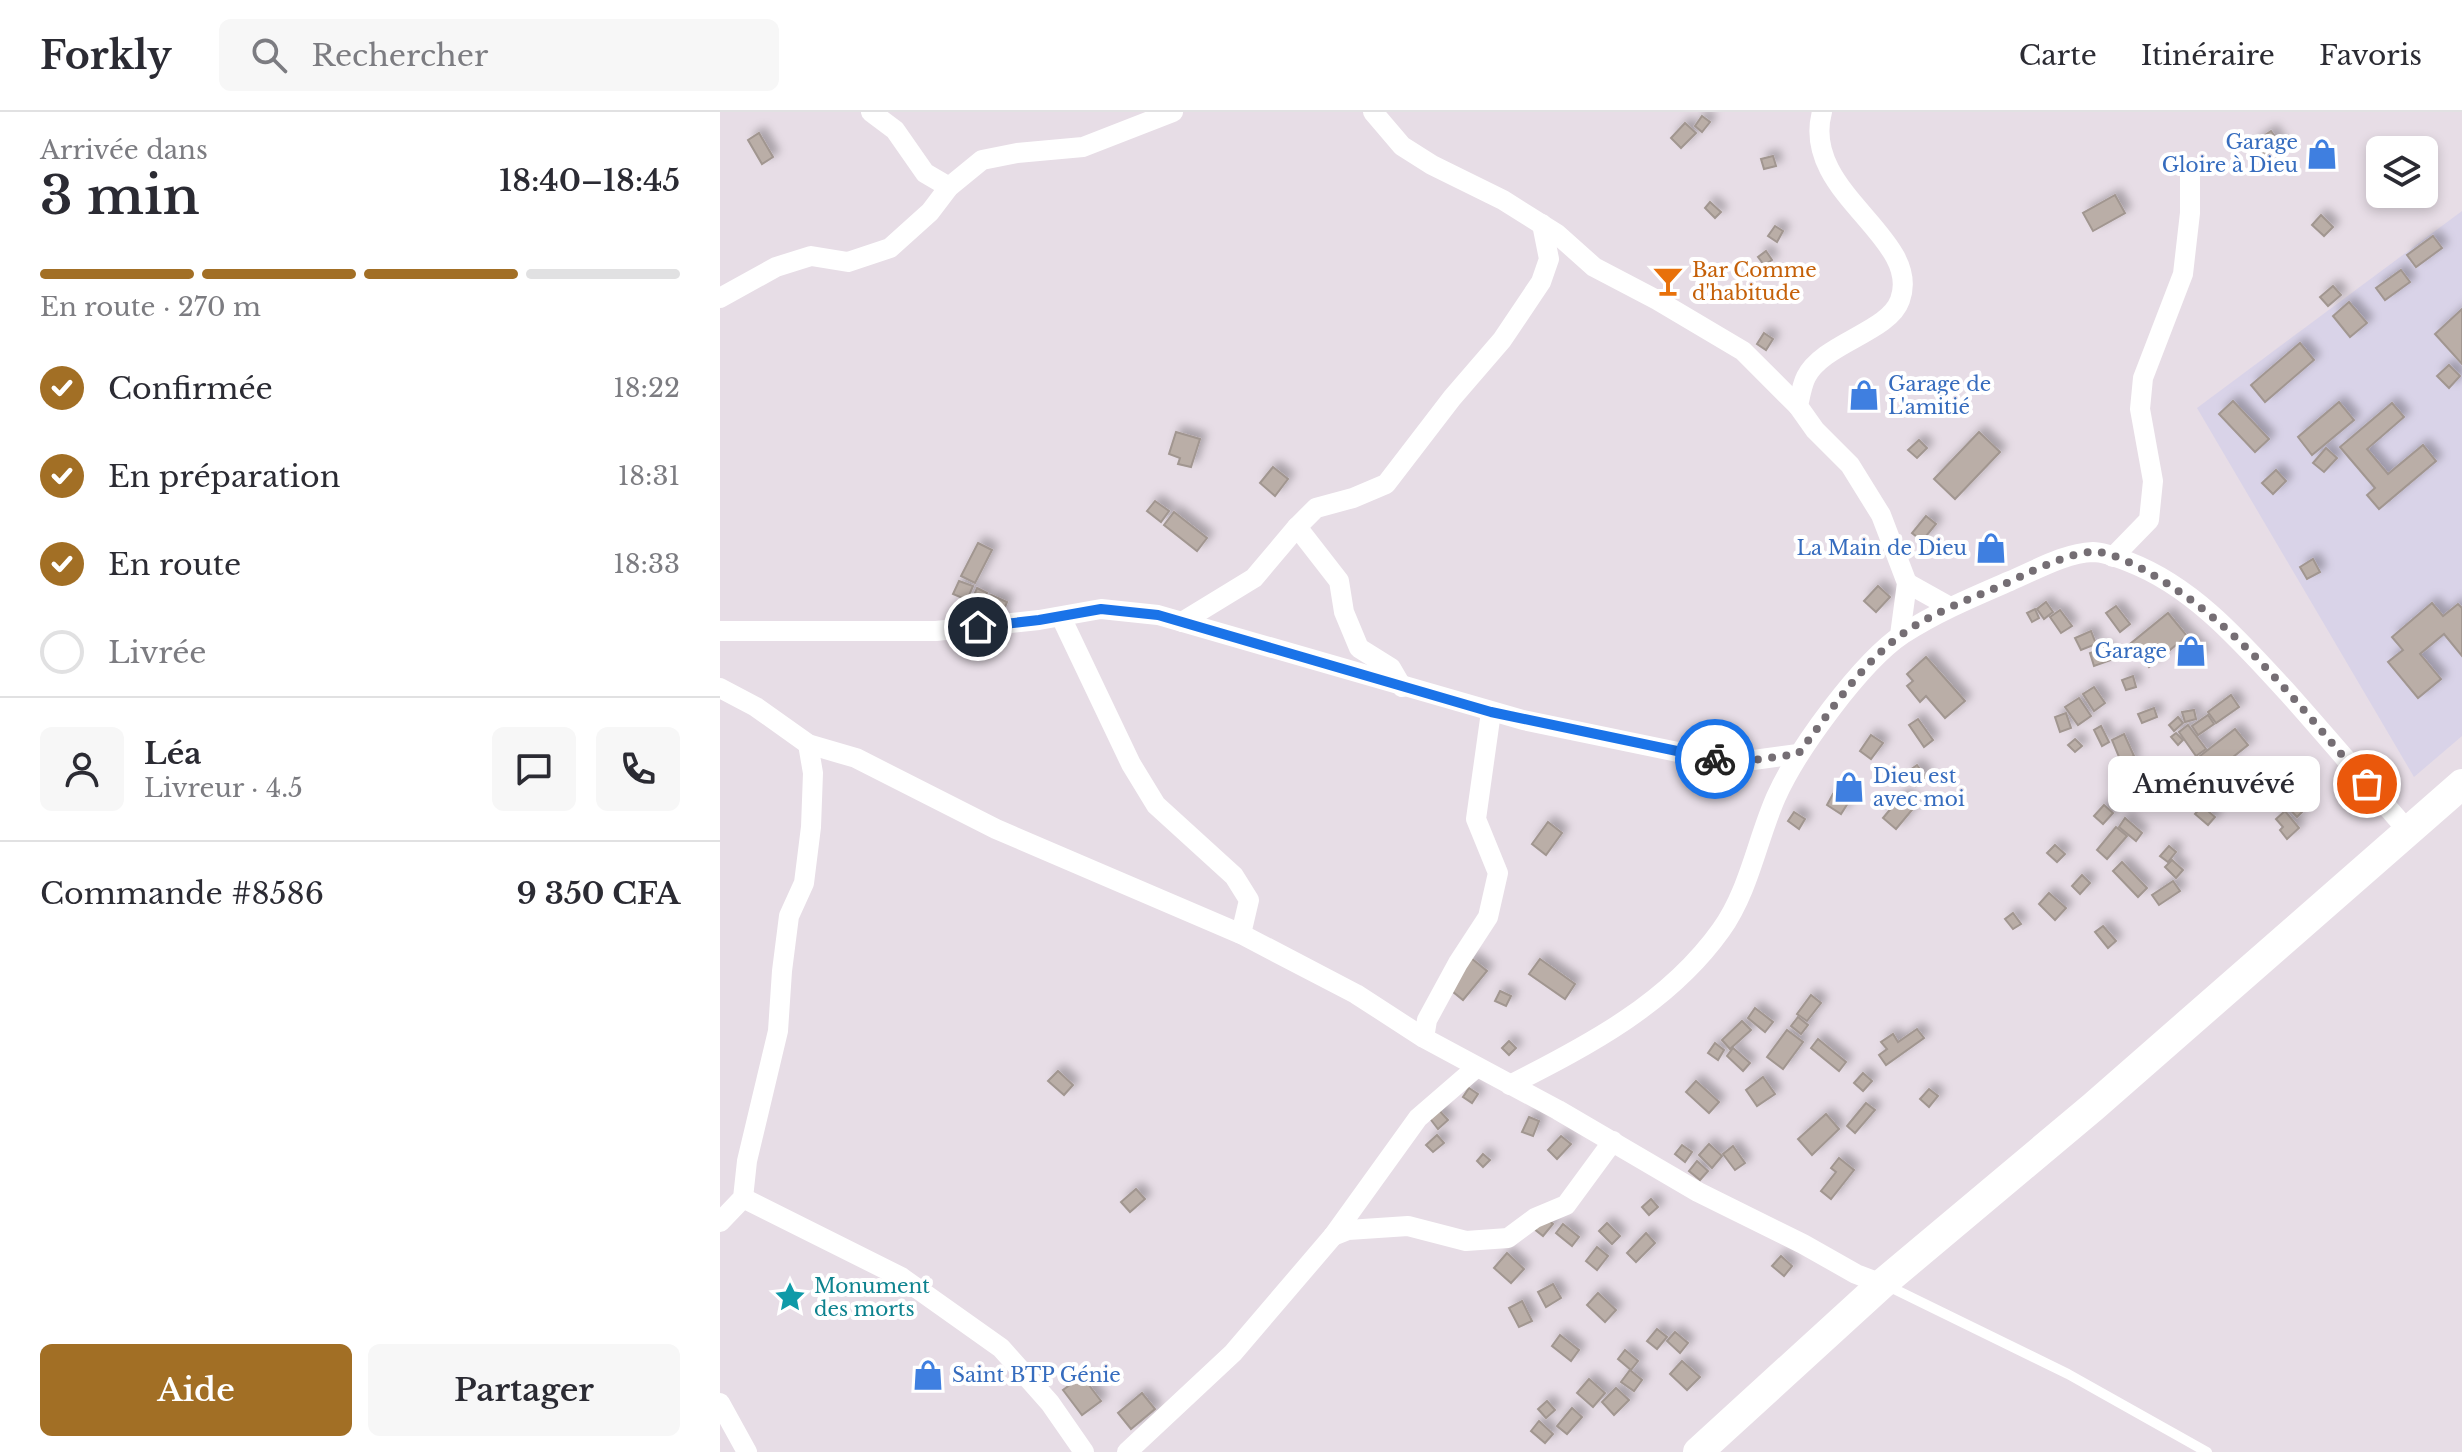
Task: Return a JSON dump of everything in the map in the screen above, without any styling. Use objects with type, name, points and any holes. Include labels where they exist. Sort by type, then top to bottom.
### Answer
[{"type":"main road","points":[[1698,1452],[1882,1284],[2093,1107],[2462,784]]},
{"type":"street","points":[[871,112],[895,130],[925,173],[949,187]]},
{"type":"street","points":[[720,298],[776,267],[811,256],[848,262],[890,248],[930,212],[949,187],[982,160],[1017,153],[1083,147],[1173,112]]},
{"type":"street","points":[[1373,112],[1402,146],[1432,165],[1503,200],[1557,234],[1594,267],[1743,351],[1798,406],[1815,430],[1850,465],[1881,515],[1907,583],[1900,635]]},
{"type":"street","points":[[1798,406],[1807,376],[1819,361],[1890,316],[1900,300],[1903,275],[1898,258],[1832,178],[1818,135],[1822,112]]},
{"type":"street","points":[[2113,557],[2149,520],[2153,481],[2140,409],[2143,378],[2183,274],[2190,213],[2190,176]]},
{"type":"street","points":[[1182,622],[1254,578],[1316,508],[1353,498],[1386,484],[1452,398],[1502,340],[1541,282],[1549,259],[1542,224]]},
{"type":"street","points":[[1297,527],[1339,581],[1344,612],[1359,648],[1391,668],[1402,687]]},
{"type":"street","points":[[1510,1085],[1577,1051],[1636,1014],[1670,987],[1693,963],[1721,930],[1734,908],[1776,796],[1798,754],[1865,668],[1900,635],[1950,607],[2063,559],[2095,552],[2131,562],[2178,589],[2214,616],[2258,660],[2408,831]]},
{"type":"street","points":[[1907,583],[1950,607]]},
{"type":"street","points":[[720,631],[936,631],[1061,617],[1101,609],[1158,615],[1491,712],[1702,757],[1739,762],[1798,754]]},
{"type":"street","points":[[1061,617],[1131,764],[1156,805],[1234,876],[1249,900],[1241,934]]},
{"type":"street","points":[[720,688],[756,707],[808,744],[856,758],[996,829],[1214,920],[1356,994],[1424,1038],[1613,1141],[1698,1192],[1856,1274],[1882,1284]]},
{"type":"street","points":[[1424,1038],[1427,1020],[1488,917],[1498,873],[1476,819],[1491,712]]},
{"type":"street","points":[[720,1222],[743,1198],[747,1161],[778,1031],[789,916],[804,883],[811,827],[813,773],[808,744]]},
{"type":"street","points":[[1127,1452],[1233,1353],[1333,1236],[1418,1118],[1477,1067]]},
{"type":"street","points":[[1333,1236],[1348,1230],[1408,1226],[1466,1241],[1508,1238],[1535,1218],[1566,1205],[1613,1141]]},
{"type":"street","points":[[743,1198],[901,1277],[1001,1348],[1050,1403],[1084,1452]]},
{"type":"street","points":[[720,1403],[747,1452]]},
{"type":"lane","points":[[1882,1284],[2068,1374],[2207,1452]]},
{"type":"shaded area","points":[[2462,211],[2462,736],[2414,777],[2197,408]]},
{"type":"building","points":[[1702,116],[1710,122],[1702,132],[1695,126]]},
{"type":"building","points":[[1685,123],[1696,133],[1681,148],[1671,138]]},
{"type":"building","points":[[2271,131],[2281,145],[2263,157],[2253,143]]},
{"type":"building","points":[[759,133],[773,157],[762,164],[748,140]]},
{"type":"building","points":[[1773,156],[1776,166],[1764,169],[1761,159]]},
{"type":"building","points":[[2115,195],[2125,213],[2093,231],[2083,213]]},
{"type":"building","points":[[1710,202],[1721,212],[1715,218],[1705,208]]},
{"type":"building","points":[[2321,215],[2333,227],[2324,236],[2312,225]]},
{"type":"building","points":[[1775,226],[1783,231],[1777,242],[1768,236]]},
{"type":"building","points":[[2433,236],[2442,248],[2416,267],[2407,255]]},
{"type":"building","points":[[1766,251],[1772,260],[1764,265],[1758,257]]},
{"type":"building","points":[[2401,270],[2410,282],[2385,300],[2376,288]]},
{"type":"building","points":[[2333,286],[2341,295],[2328,306],[2320,297]]},
{"type":"building","points":[[2349,302],[2367,323],[2350,337],[2333,316]]},
{"type":"building","points":[[2462,309],[2462,364],[2435,334]]},
{"type":"building","points":[[1764,333],[1773,339],[1766,350],[1757,344]]},
{"type":"building","points":[[2300,343],[2314,360],[2265,402],[2251,385]]},
{"type":"building","points":[[2449,365],[2460,376],[2449,388],[2437,376]]},
{"type":"building","points":[[2233,401],[2269,439],[2255,452],[2219,414]]},
{"type":"building","points":[[2339,402],[2354,420],[2312,455],[2298,437]]},
{"type":"building","points":[[2392,403],[2404,417],[2367,449],[2388,474],[2423,445],[2436,461],[2379,509],[2367,495],[2375,488],[2340,447]]},
{"type":"building","points":[[1176,432],[1200,439],[1191,467],[1178,464],[1180,458],[1169,454]]},
{"type":"building","points":[[1979,432],[2000,452],[1955,499],[1934,479]]},
{"type":"building","points":[[1919,440],[1927,448],[1917,458],[1908,450]]},
{"type":"building","points":[[2326,448],[2337,458],[2324,472],[2313,463]]},
{"type":"building","points":[[1273,467],[1288,479],[1275,496],[1260,483]]},
{"type":"building","points":[[2276,470],[2286,481],[2273,494],[2262,483]]},
{"type":"building","points":[[1155,501],[1169,511],[1161,522],[1147,511]]},
{"type":"building","points":[[1174,512],[1207,538],[1197,551],[1164,525]]},
{"type":"building","points":[[1926,516],[1936,524],[1922,541],[1912,533]]},
{"type":"building","points":[[978,543],[992,550],[975,583],[961,576]]},
{"type":"building","points":[[2313,559],[2320,572],[2307,579],[2300,567]]},
{"type":"building","points":[[959,581],[973,586],[967,600],[953,594]]},
{"type":"building","points":[[1878,586],[1890,597],[1876,612],[1864,601]]},
{"type":"building","points":[[977,588],[987,593],[980,607],[971,602]]},
{"type":"building","points":[[991,595],[1007,602],[1001,617],[984,609]]},
{"type":"building","points":[[2046,602],[2053,612],[2044,619],[2037,609]]},
{"type":"building","points":[[2432,603],[2443,616],[2458,604],[2462,608],[2462,656],[2444,634],[2420,654],[2441,679],[2418,698],[2388,662],[2403,650],[2392,637]]},
{"type":"building","points":[[2116,606],[2130,624],[2120,632],[2106,613]]},
{"type":"building","points":[[2035,609],[2039,618],[2032,622],[2027,613]]},
{"type":"building","points":[[2060,610],[2072,626],[2061,633],[2050,617]]},
{"type":"building","points":[[2168,613],[2187,636],[2149,667],[2130,644]]},
{"type":"building","points":[[2091,631],[2096,644],[2081,650],[2075,638]]},
{"type":"building","points":[[2188,636],[2204,654],[2196,661],[2180,644]]},
{"type":"building","points":[[2106,647],[2111,660],[2094,666],[2090,653]]},
{"type":"building","points":[[1926,657],[1965,701],[1945,718],[1926,696],[1920,702],[1907,686],[1913,681],[1907,674]]},
{"type":"building","points":[[2133,676],[2136,687],[2126,690],[2122,680]]},
{"type":"building","points":[[2094,687],[2105,703],[2094,711],[2083,694]]},
{"type":"building","points":[[2231,695],[2239,707],[2216,723],[2208,712]]},
{"type":"building","points":[[2079,698],[2091,716],[2078,725],[2065,707]]},
{"type":"building","points":[[2154,708],[2157,717],[2142,723],[2138,714]]},
{"type":"building","points":[[2194,710],[2196,719],[2185,722],[2182,712]]},
{"type":"building","points":[[2066,713],[2071,728],[2060,732],[2055,717]]},
{"type":"building","points":[[2208,715],[2214,724],[2198,735],[2192,726]]},
{"type":"building","points":[[2178,717],[2183,723],[2174,731],[2169,725]]},
{"type":"building","points":[[1918,719],[1933,740],[1924,747],[1909,725]]},
{"type":"building","points":[[2188,725],[2206,749],[2196,756],[2179,732]]},
{"type":"building","points":[[2101,726],[2109,742],[2102,746],[2094,730]]},
{"type":"building","points":[[2235,729],[2248,745],[2213,773],[2200,756]]},
{"type":"building","points":[[2176,733],[2183,740],[2178,745],[2171,737]]},
{"type":"building","points":[[2124,734],[2134,756],[2121,762],[2112,740]]},
{"type":"building","points":[[1871,735],[1883,743],[1871,759],[1860,751]]},
{"type":"building","points":[[2075,739],[2082,746],[2075,752],[2068,745]]},
{"type":"building","points":[[2131,761],[2133,768],[2124,771],[2122,763]]},
{"type":"building","points":[[1917,765],[1927,778],[1916,786],[1907,772]]},
{"type":"building","points":[[2148,780],[2153,793],[2136,799],[2131,787]]},
{"type":"building","points":[[2203,785],[2211,792],[2199,805],[2191,797]]},
{"type":"building","points":[[2291,790],[2307,807],[2297,817],[2281,800]]},
{"type":"building","points":[[2216,791],[2221,797],[2210,808],[2204,802]]},
{"type":"building","points":[[1833,794],[1848,803],[1841,814],[1827,805]]},
{"type":"building","points":[[1903,794],[1916,805],[1896,829],[1883,818]]},
{"type":"building","points":[[2104,805],[2113,813],[2103,824],[2094,816]]},
{"type":"building","points":[[2202,806],[2215,817],[2208,825],[2195,814]]},
{"type":"building","points":[[2285,811],[2299,828],[2287,839],[2276,819]]},
{"type":"building","points":[[1794,812],[1805,819],[1799,829],[1788,821]]},
{"type":"building","points":[[2125,818],[2142,833],[2136,841],[2119,827]]},
{"type":"building","points":[[1548,822],[1562,833],[1546,855],[1532,844]]},
{"type":"building","points":[[2116,827],[2127,836],[2107,859],[2097,850]]},
{"type":"building","points":[[2055,845],[2065,854],[2057,862],[2047,853]]},
{"type":"building","points":[[2169,846],[2176,852],[2168,862],[2160,856]]},
{"type":"building","points":[[2172,860],[2183,870],[2176,878],[2165,867]]},
{"type":"building","points":[[2122,862],[2147,888],[2138,897],[2113,871]]},
{"type":"building","points":[[2082,875],[2090,883],[2080,894],[2072,886]]},
{"type":"building","points":[[2173,881],[2180,891],[2159,905],[2152,895]]},
{"type":"building","points":[[2049,893],[2066,908],[2055,920],[2039,904]]},
{"type":"building","points":[[2013,913],[2021,924],[2013,929],[2005,919]]},
{"type":"building","points":[[2103,926],[2116,941],[2108,948],[2095,932]]},
{"type":"building","points":[[1471,958],[1487,971],[1463,1000],[1447,987]]},
{"type":"building","points":[[1540,959],[1575,984],[1565,999],[1529,974]]},
{"type":"building","points":[[1500,991],[1511,996],[1506,1006],[1495,1001]]},
{"type":"building","points":[[1811,995],[1821,1003],[1807,1021],[1797,1014]]},
{"type":"building","points":[[1755,1008],[1773,1022],[1765,1032],[1748,1018]]},
{"type":"building","points":[[1798,1017],[1808,1025],[1801,1034],[1791,1026]]},
{"type":"building","points":[[1742,1021],[1751,1030],[1730,1049],[1722,1040]]},
{"type":"building","points":[[1917,1029],[1924,1038],[1886,1065],[1879,1055],[1887,1049],[1881,1042],[1893,1034],[1898,1042]]},
{"type":"building","points":[[1787,1030],[1803,1042],[1783,1069],[1767,1057]]},
{"type":"building","points":[[1818,1039],[1846,1062],[1839,1071],[1811,1048]]},
{"type":"building","points":[[1509,1041],[1516,1048],[1509,1055],[1502,1048]]},
{"type":"building","points":[[1715,1043],[1724,1050],[1718,1060],[1708,1053]]},
{"type":"building","points":[[1733,1048],[1750,1063],[1743,1071],[1727,1056]]},
{"type":"building","points":[[1058,1071],[1073,1085],[1064,1095],[1048,1081]]},
{"type":"building","points":[[1863,1073],[1872,1081],[1863,1091],[1854,1083]]},
{"type":"building","points":[[1763,1077],[1775,1094],[1757,1106],[1746,1090]]},
{"type":"building","points":[[1696,1081],[1719,1102],[1709,1113],[1686,1092]]},
{"type":"building","points":[[1469,1088],[1478,1094],[1472,1103],[1463,1097]]},
{"type":"building","points":[[1929,1089],[1938,1096],[1929,1107],[1920,1099]]},
{"type":"building","points":[[1866,1103],[1875,1110],[1855,1133],[1847,1126]]},
{"type":"building","points":[[1437,1108],[1448,1120],[1438,1129],[1428,1116]]},
{"type":"building","points":[[1826,1114],[1839,1129],[1812,1155],[1798,1139]]},
{"type":"building","points":[[1529,1117],[1539,1121],[1533,1136],[1522,1132]]},
{"type":"building","points":[[1437,1135],[1444,1143],[1433,1152],[1426,1145]]},
{"type":"building","points":[[1561,1136],[1571,1144],[1557,1159],[1548,1150]]},
{"type":"building","points":[[1709,1144],[1722,1156],[1712,1168],[1699,1155]]},
{"type":"building","points":[[1682,1145],[1692,1152],[1685,1162],[1675,1154]]},
{"type":"building","points":[[1733,1146],[1745,1163],[1735,1170],[1723,1154]]},
{"type":"building","points":[[1483,1154],[1490,1160],[1483,1167],[1477,1161]]},
{"type":"building","points":[[1839,1158],[1854,1170],[1831,1199],[1821,1191],[1836,1172],[1831,1168]]},
{"type":"building","points":[[1697,1161],[1708,1171],[1700,1180],[1689,1171]]},
{"type":"building","points":[[1136,1189],[1145,1199],[1130,1212],[1121,1202]]},
{"type":"building","points":[[1651,1199],[1658,1207],[1649,1215],[1642,1207]]},
{"type":"building","points":[[1543,1216],[1553,1224],[1543,1236],[1533,1228]]},
{"type":"building","points":[[1607,1223],[1620,1236],[1612,1244],[1599,1231]]},
{"type":"building","points":[[1563,1224],[1579,1237],[1572,1246],[1556,1233]]},
{"type":"building","points":[[1646,1233],[1655,1243],[1636,1262],[1627,1253]]},
{"type":"building","points":[[1597,1247],[1608,1256],[1597,1270],[1586,1261]]},
{"type":"building","points":[[1507,1253],[1524,1269],[1511,1283],[1494,1268]]},
{"type":"building","points":[[1781,1256],[1792,1266],[1784,1276],[1772,1266]]},
{"type":"building","points":[[1553,1284],[1561,1298],[1546,1307],[1538,1292]]},
{"type":"building","points":[[1598,1293],[1616,1310],[1605,1322],[1587,1305]]},
{"type":"building","points":[[1522,1301],[1532,1321],[1519,1327],[1509,1308]]},
{"type":"building","points":[[1657,1329],[1667,1337],[1657,1349],[1647,1341]]},
{"type":"building","points":[[1675,1332],[1688,1343],[1680,1353],[1667,1341]]},
{"type":"building","points":[[1560,1335],[1579,1350],[1571,1361],[1552,1346]]},
{"type":"building","points":[[1625,1350],[1638,1361],[1631,1370],[1618,1359]]},
{"type":"building","points":[[1682,1361],[1700,1377],[1687,1390],[1670,1374]]},
{"type":"building","points":[[1630,1370],[1642,1380],[1634,1391],[1621,1382]]},
{"type":"building","points":[[1082,1376],[1101,1401],[1082,1415],[1063,1390]]},
{"type":"building","points":[[1589,1379],[1605,1393],[1593,1407],[1577,1393]]},
{"type":"building","points":[[1616,1388],[1629,1400],[1614,1415],[1602,1402]]},
{"type":"building","points":[[1142,1393],[1155,1409],[1131,1429],[1118,1413]]},
{"type":"building","points":[[1547,1401],[1555,1410],[1546,1418],[1538,1409]]},
{"type":"building","points":[[1572,1408],[1582,1417],[1567,1434],[1557,1426]]},
{"type":"building","points":[[1539,1421],[1553,1434],[1545,1443],[1531,1431]]},
{"type":"way so far","points":[[1715,759],[1739,762],[1798,754],[1865,668],[1900,635],[1950,607],[2063,559],[2095,552],[2131,562],[2178,589],[2214,616],[2248,649],[2367,784]]},
{"type":"place","name":"Garage Gloire à Dieu","points":[[2322,154]]},
{"type":"place","name":"Bar Comme d'habitude","points":[[1668,281]]},
{"type":"place","name":"Garage de L'amitié","points":[[1864,395]]},
{"type":"place","name":"La Main de Dieu","points":[[1991,548]]},
{"type":"place","name":"Garage","points":[[2191,651]]},
{"type":"place","name":"Aménuvévé","points":[[2367,784]]},
{"type":"place","name":"Dieu est avec moi","points":[[1849,787]]},
{"type":"place","name":"Monument des morts","points":[[790,1297]]},
{"type":"place","name":"Saint BTP Génie","points":[[928,1375]]},
{"type":"route","points":[[978,627],[1101,609],[1158,615],[1491,712],[1715,759]]}]
